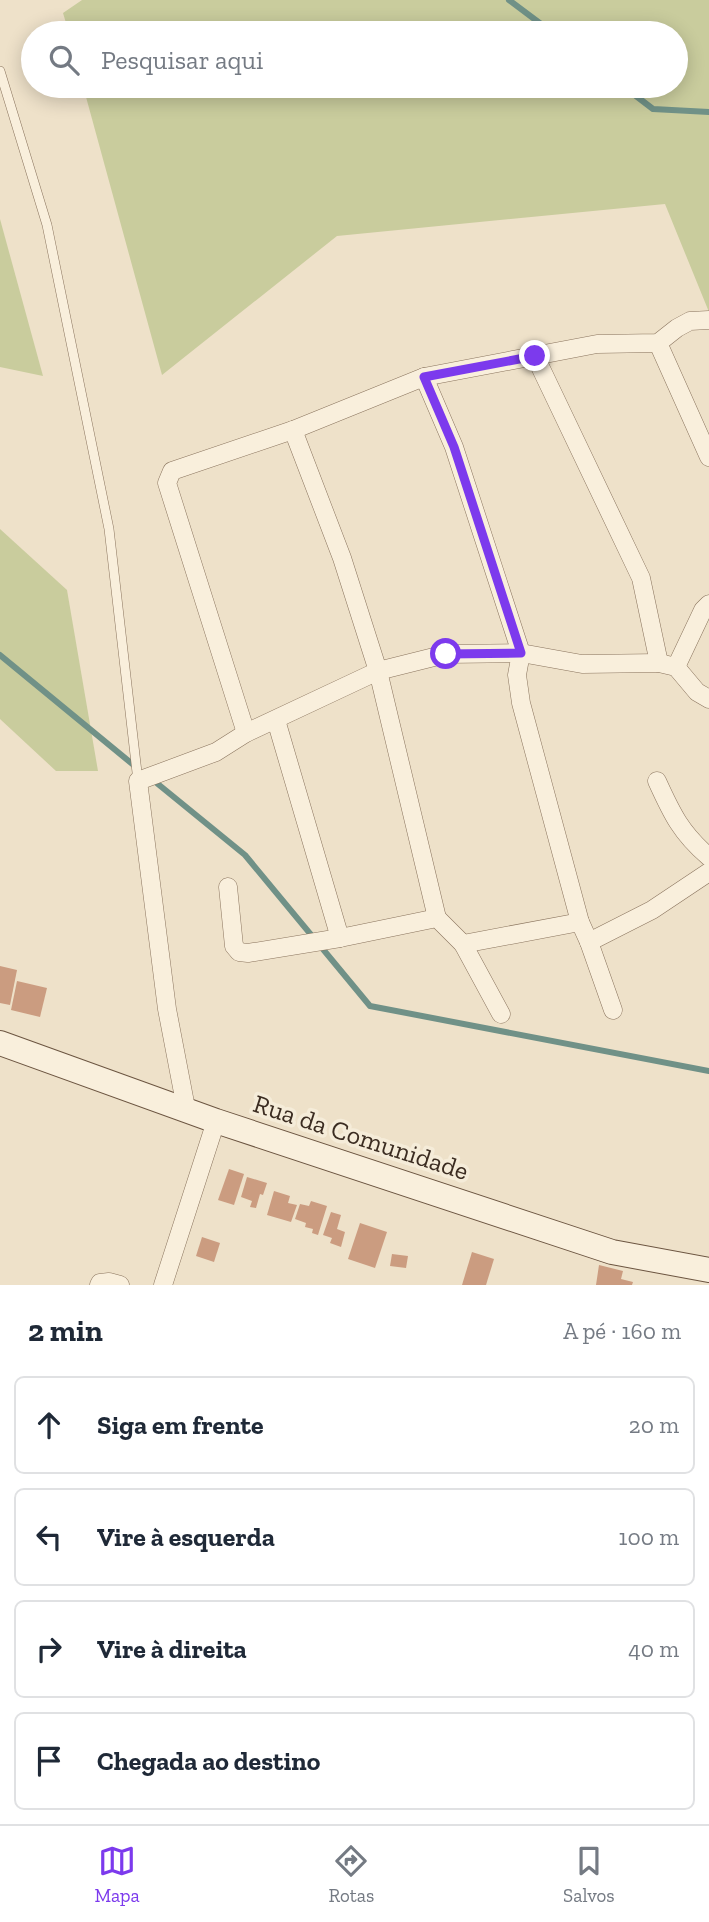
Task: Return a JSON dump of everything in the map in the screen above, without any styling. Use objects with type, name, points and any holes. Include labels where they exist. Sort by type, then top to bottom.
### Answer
[{"type":"street","points":[[246,733],[167,483],[172,471],[293,430],[424,377],[597,344],[658,343],[690,321],[709,320]]},
{"type":"street","points":[[658,343],[709,457]]},
{"type":"street","points":[[535,356],[641,578],[668,665],[697,692],[709,699]]},
{"type":"street","points":[[424,377],[454,447],[521,653],[517,675],[521,703],[580,922],[613,1010]]},
{"type":"street","points":[[293,430],[342,558],[378,671],[437,918],[463,944],[501,1014]]},
{"type":"street","points":[[668,665],[709,604]]},
{"type":"street","points":[[186,1108],[167,1009],[138,780],[216,752],[246,733],[378,671],[446,654],[521,653],[582,664],[668,665]]},
{"type":"street","points":[[276,720],[340,938]]},
{"type":"street","points":[[657,781],[671,813],[688,839],[709,857]]},
{"type":"street","points":[[589,942],[652,910],[709,872]]},
{"type":"street","points":[[228,887],[234,946],[240,952],[340,938],[437,918]]},
{"type":"street","points":[[463,944],[580,922]]},
{"type":"street","name":"Rua da Comunidade","points":[[0,1042],[216,1121],[612,1252],[709,1270]]},
{"type":"street","points":[[163,1285],[216,1121]]},
{"type":"street","points":[[99,1285],[109,1282],[120,1285]]},
{"type":"lane","points":[[0,71],[47,225],[109,529],[138,780]]},
{"type":"green space","points":[[82,0],[709,0],[709,312],[665,204],[337,236],[162,375],[86,98],[688,98],[688,21],[65,21],[63,13]]},
{"type":"green space","points":[[0,219],[43,376],[0,367]]},
{"type":"green space","points":[[0,529],[67,590],[98,771],[56,771],[0,719]]},
{"type":"building","points":[[0,966],[17,970],[10,1005],[0,1003]]},
{"type":"building","points":[[17,981],[47,988],[40,1017],[11,1010]]},
{"type":"building","points":[[229,1169],[244,1174],[234,1205],[218,1200]]},
{"type":"building","points":[[247,1177],[267,1183],[256,1208],[250,1207],[252,1201],[241,1197]]},
{"type":"building","points":[[274,1191],[290,1196],[288,1203],[297,1205],[291,1222],[267,1215]]},
{"type":"building","points":[[311,1201],[327,1206],[318,1235],[312,1233],[313,1229],[305,1227],[306,1223],[295,1219],[300,1204],[309,1206]]},
{"type":"building","points":[[331,1212],[341,1215],[337,1229],[345,1232],[341,1247],[330,1243],[332,1238],[323,1235]]},
{"type":"building","points":[[360,1223],[387,1232],[375,1268],[348,1259]]},
{"type":"building","points":[[202,1237],[220,1243],[214,1262],[196,1256]]},
{"type":"building","points":[[472,1252],[494,1259],[486,1285],[462,1285]]},
{"type":"building","points":[[392,1254],[408,1256],[406,1268],[390,1266]]},
{"type":"building","points":[[599,1265],[623,1271],[621,1279],[633,1282],[632,1285],[596,1285]]},
{"type":"waterway","points":[[509,0],[537,21]]},
{"type":"waterway","points":[[639,98],[653,109],[709,112]]},
{"type":"waterway","points":[[0,655],[136,767]]},
{"type":"waterway","points":[[153,780],[245,855],[370,1006],[709,1071]]},
{"type":"route","points":[[446,654],[521,653],[454,447],[424,377],[535,356]]}]
